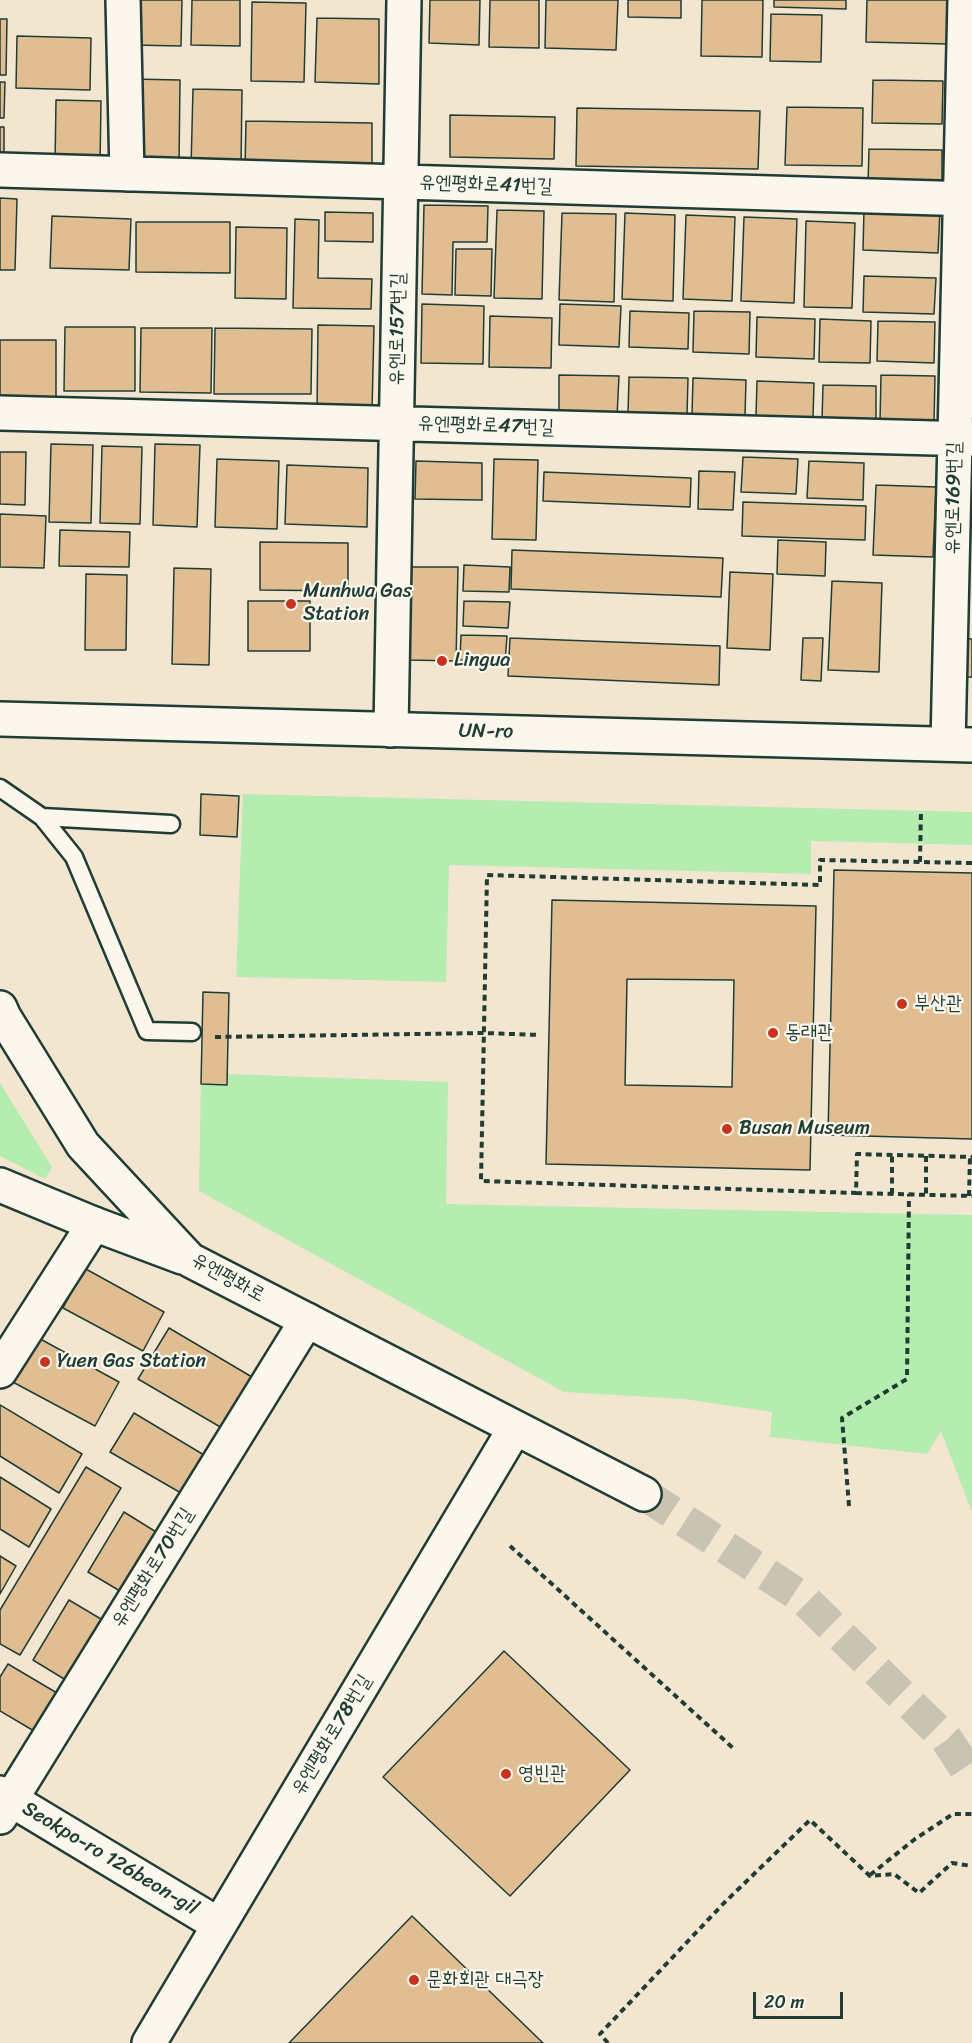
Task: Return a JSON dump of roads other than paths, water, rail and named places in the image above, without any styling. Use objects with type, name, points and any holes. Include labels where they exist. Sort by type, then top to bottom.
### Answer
[{"type":"street","points":[[123,0],[127,174]]},
{"type":"street","name":"유엔로157번길","points":[[391,729],[404,0]]},
{"type":"street","name":"유엔로169번길","points":[[960,745],[966,199],[965,0]]},
{"type":"street","name":"유엔평화로41번길","points":[[0,170],[966,199]]},
{"type":"street","name":"유엔평화로47번길","points":[[0,413],[963,439]]},
{"type":"street","name":"UN-ro","points":[[0,719],[960,745]]},
{"type":"street","name":"유엔평화로","points":[[0,1008],[83,1145],[190,1260],[644,1494]]},
{"type":"street","points":[[0,1185],[190,1260]]},
{"type":"street","points":[[0,1371],[94,1224]]},
{"type":"street","name":"유엔평화로70번길","points":[[4,1803],[307,1320]]},
{"type":"street","name":"유엔평화로78번길","points":[[149,2043],[515,1428]]},
{"type":"street","name":"Seokpo-ro 126beon-gil","points":[[4,1803],[219,1925]]},
{"type":"lane","points":[[0,788],[42,817],[74,857],[147,1031],[192,1032]]},
{"type":"lane","points":[[42,817],[171,824]]},
{"type":"tunnel","points":[[644,1494],[803,1598],[947,1740],[972,1778]]},
{"type":"place","name":"Munhwa Gas Station","points":[[291,604]]},
{"type":"place","name":"Lingua","points":[[442,661]]},
{"type":"place","name":"부산관","points":[[902,1004]]},
{"type":"place","name":"동래관","points":[[773,1033]]},
{"type":"place","name":"Busan Museum","points":[[727,1129]]},
{"type":"place","name":"Yuen Gas Station","points":[[45,1362]]},
{"type":"place","name":"영빈관","points":[[506,1774]]},
{"type":"place","name":"문화회관 대극장","points":[[414,1980]]}]
